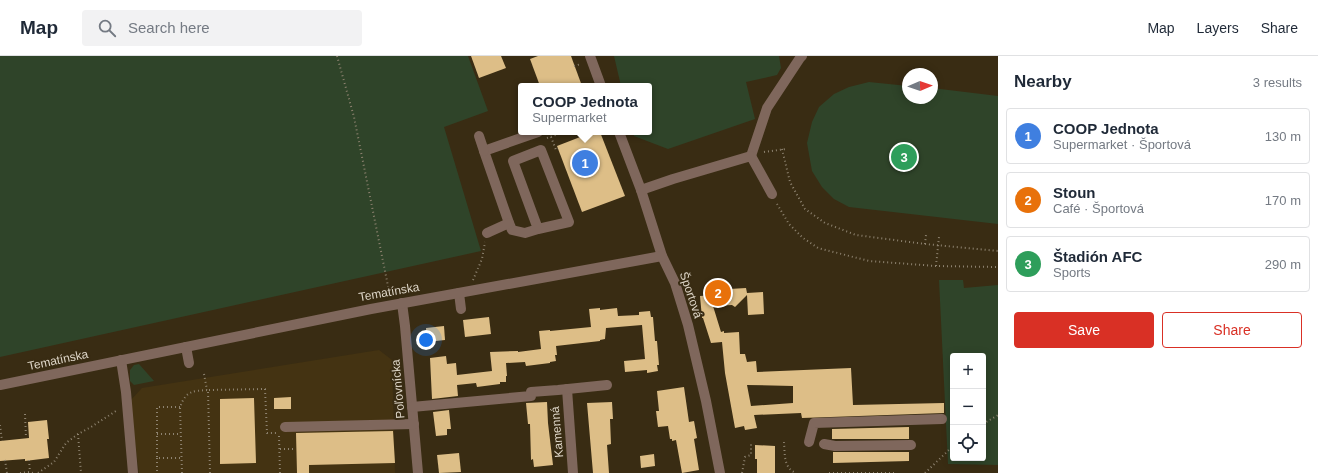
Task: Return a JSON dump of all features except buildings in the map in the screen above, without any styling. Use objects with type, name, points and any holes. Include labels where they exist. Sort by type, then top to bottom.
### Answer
[{"type":"street","points":[[590,56],[600,83]]},
{"type":"street","points":[[772,194],[751,156],[767,108],[802,56]]},
{"type":"street","points":[[484,151],[529,135]]},
{"type":"street","name":"Športová","points":[[620,135],[641,190],[662,256],[675,284],[688,325],[720,473]]},
{"type":"street","points":[[479,136],[512,230],[525,233],[569,222],[541,150],[513,161],[538,229]]},
{"type":"street","points":[[641,190],[751,156]]},
{"type":"street","points":[[487,233],[509,223]]},
{"type":"street","name":"Tematínska","points":[[0,385],[371,309],[662,256]]},
{"type":"street","points":[[461,309],[464,292]]},
{"type":"street","name":"Poľovnícka","points":[[402,303],[418,473]]},
{"type":"street","points":[[186,347],[189,363]]},
{"type":"street","points":[[121,360],[128,404],[133,473]]},
{"type":"street","name":"Kamenná","points":[[412,407],[531,396],[531,392],[607,385]]},
{"type":"street","name":"Kamenná","points":[[567,389],[574,473]]},
{"type":"street","points":[[810,442],[814,423],[942,419]]},
{"type":"street","points":[[285,427],[414,424]]},
{"type":"street","points":[[824,444],[835,446],[911,445]]},
{"type":"path","points":[[337,56],[354,117],[390,297]]},
{"type":"path","points":[[551,137],[556,150],[558,149]]},
{"type":"path","points":[[782,149],[790,182],[805,209],[824,223],[856,235],[925,244],[998,251]]},
{"type":"path","points":[[767,151],[786,149]]},
{"type":"path","points":[[772,194],[789,224],[803,238],[818,248],[869,261],[936,266],[998,267]]},
{"type":"path","points":[[464,292],[482,259],[487,233]]},
{"type":"path","points":[[925,244],[926,235]]},
{"type":"path","points":[[936,266],[939,237]]},
{"type":"path","points":[[204,374],[207,390],[210,473]]},
{"type":"path","points":[[182,473],[180,407],[183,398],[189,393],[207,390],[265,389],[267,433],[279,433],[280,473]]},
{"type":"path","points":[[38,473],[54,462],[66,443],[78,434],[128,404]]},
{"type":"path","points":[[157,473],[157,407],[180,407]]},
{"type":"path","points":[[25,414],[26,438]]},
{"type":"path","points":[[986,422],[998,415]]},
{"type":"path","points":[[0,425],[2,441]]},
{"type":"path","points":[[78,434],[81,473]]},
{"type":"path","points":[[157,434],[181,434]]},
{"type":"path","points":[[742,473],[745,456],[751,455],[751,442]]},
{"type":"path","points":[[784,442],[786,462],[790,470],[796,473]]},
{"type":"path","points":[[279,449],[296,448]]},
{"type":"path","points":[[925,473],[950,449]]},
{"type":"path","points":[[157,458],[181,458]]},
{"type":"path","points":[[5,460],[6,473]]},
{"type":"path","points":[[29,460],[30,472]]},
{"type":"path","points":[[20,473],[33,473]]},
{"type":"path","points":[[829,473],[894,473]]},
{"type":"shaded area","points":[[379,350],[392,360],[395,473],[139,473],[130,401],[142,388]]},
{"type":"green space","points":[[0,56],[468,56],[488,111],[444,127],[481,251],[0,357]]},
{"type":"green space","points":[[614,56],[779,56],[781,68],[777,75],[746,82],[755,119],[668,149],[634,135],[652,135],[652,83],[620,83]]},
{"type":"green space","points":[[869,82],[902,85],[902,104],[938,104],[938,89],[998,96],[998,224],[849,207],[834,199],[822,187],[812,171],[807,143],[812,122],[819,107],[834,94],[849,87]]},
{"type":"green space","points":[[939,280],[963,280],[964,288],[998,285],[998,465],[948,464]]},
{"type":"green space","points":[[139,364],[154,381],[134,385],[130,381],[130,370],[134,365]]},
{"type":"place","name":"Štadión AFC","points":[[904,157]]},
{"type":"place","name":"COOP Jednota","points":[[585,163]]},
{"type":"place","name":"Stoun","points":[[718,293]]}]
